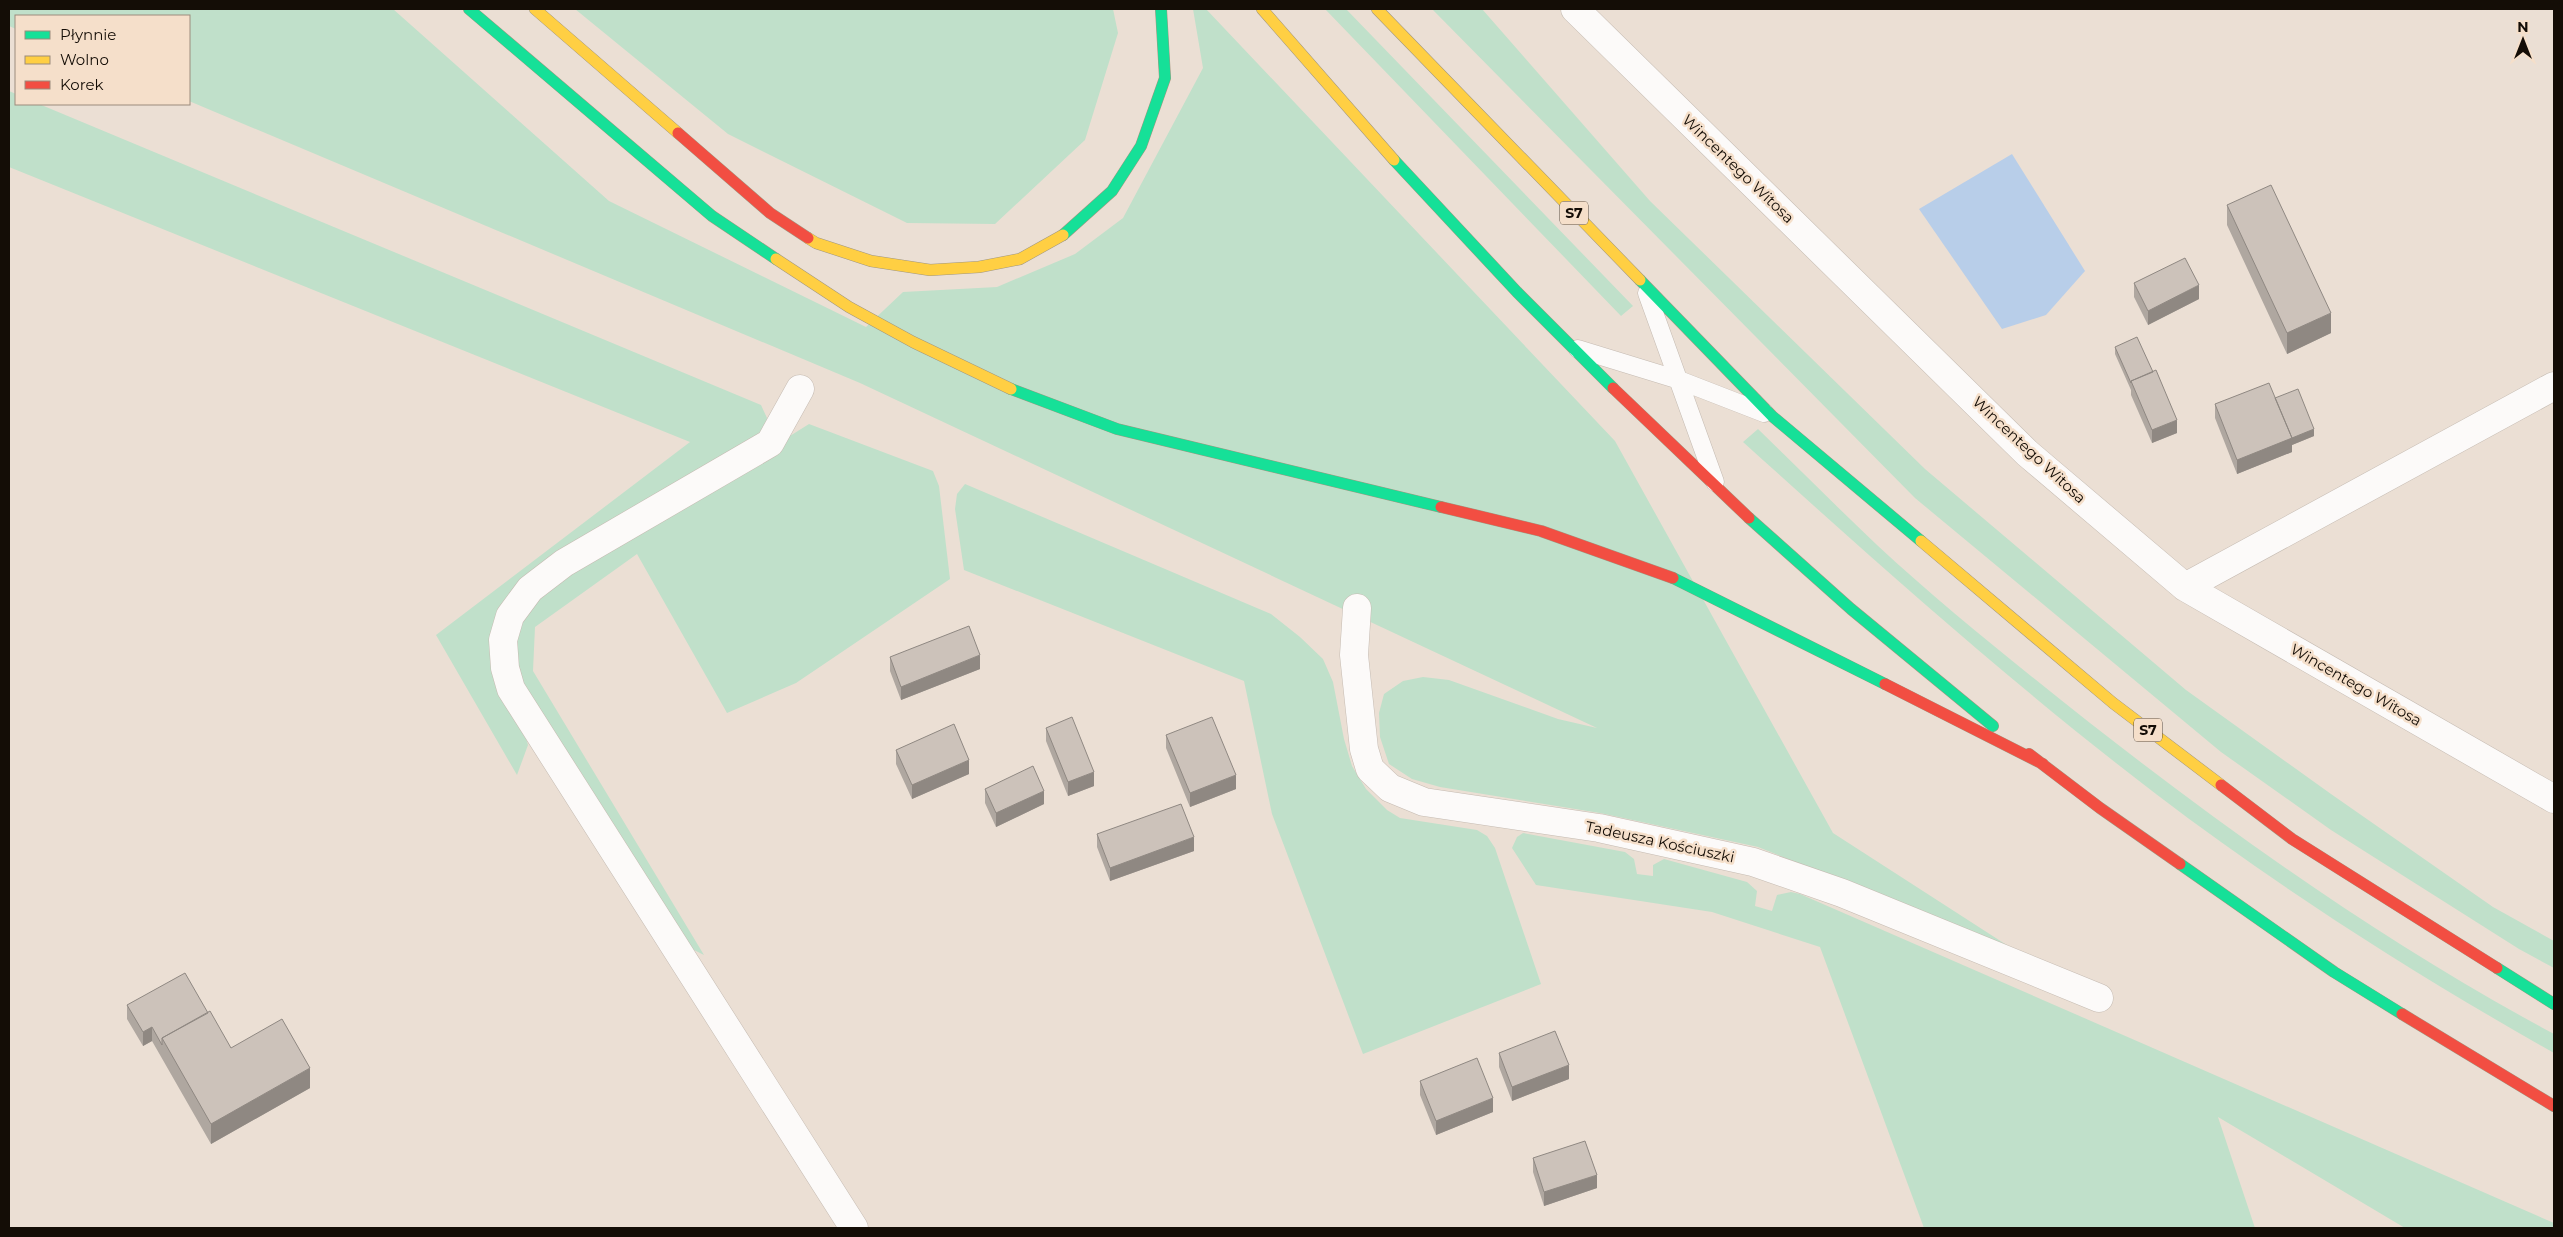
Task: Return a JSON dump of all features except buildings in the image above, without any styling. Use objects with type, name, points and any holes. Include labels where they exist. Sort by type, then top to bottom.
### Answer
[{"type":"highway","points":[[469,9],[712,216],[849,307],[913,342],[991,380],[1117,430],[1542,531],[1647,567],[1697,588],[2042,764]]},
{"type":"highway","points":[[535,9],[770,213],[816,243],[871,261],[930,270],[979,267],[1020,259],[1064,234],[1112,191],[1141,146],[1165,78],[1161,9]]},
{"type":"highway","points":[[1262,9],[1453,224],[1573,347],[1717,490],[1903,655],[2100,808],[2334,972],[2554,1106]]},
{"type":"highway","name":"S7","points":[[1376,9],[1772,416],[2113,703],[2292,839],[2554,1004]]},
{"type":"street","name":"Wincentego Witosa","points":[[1575,9],[2027,453],[2184,587],[2554,799]]},
{"type":"street","points":[[2184,587],[2554,386]]},
{"type":"street","points":[[800,389],[770,443],[564,563],[530,589],[510,616],[503,640],[505,668],[510,688],[854,1228]]},
{"type":"street","name":"Tadeusza Kościuszki","points":[[1356,608],[1354,655],[1364,749],[1370,769],[1390,788],[1424,802],[1599,828],[1753,862],[1842,893],[2099,998]]},
{"type":"lane","points":[[1644,286],[1717,490]]},
{"type":"lane","points":[[1573,347],[1679,380],[1772,416]]},
{"type":"green space","points":[[9,9],[393,9],[609,201],[866,327],[903,292],[997,287],[1075,254],[1123,218],[1203,68],[1193,9],[1206,9],[1615,441],[1833,833],[2016,951],[1758,847],[1600,813],[1440,787],[1412,779],[1389,764],[1380,737],[1379,713],[1384,694],[1403,681],[1423,677],[1449,680],[1558,719],[1597,728],[860,383],[190,101],[190,15],[15,15],[15,29],[9,26]]},
{"type":"green space","points":[[575,9],[1113,9],[1118,33],[1085,140],[995,224],[907,223],[728,134]]},
{"type":"green space","points":[[1325,9],[1346,9],[1633,306],[1621,316]]},
{"type":"green space","points":[[1432,9],[1482,9],[1650,201],[1925,469],[2186,690],[2493,907],[2554,941],[2554,968],[2519,949],[2331,830],[2221,752],[1915,498]]},
{"type":"green space","points":[[9,91],[15,94],[15,105],[41,105],[761,405],[767,418],[765,430],[508,602],[523,728],[528,745],[517,775],[436,635],[690,442],[9,167]]},
{"type":"green space","points":[[809,424],[933,471],[939,486],[950,579],[796,683],[727,713],[637,554],[535,627],[533,671],[704,955],[692,949],[519,682],[512,657],[520,623],[539,593]]},
{"type":"green space","points":[[1758,429],[1862,531],[1903,568],[1982,636],[2090,723],[2201,808],[2316,889],[2433,964],[2554,1034],[2554,1053],[2451,993],[2301,898],[2156,794],[2102,752],[1946,622],[1743,442]]},
{"type":"green space","points":[[965,484],[1271,614],[1300,637],[1323,659],[1333,682],[1344,739],[1352,766],[1366,789],[1387,810],[1400,818],[1477,830],[1487,836],[1495,848],[1541,984],[1363,1054],[1272,814],[1244,681],[964,570],[955,509],[957,494]]},
{"type":"green space","points":[[1523,833],[1625,852],[1634,859],[1637,874],[1653,876],[1653,865],[1664,859],[1747,882],[1757,891],[1755,906],[1772,911],[1777,895],[1791,892],[1800,894],[2554,1223],[2554,1228],[2405,1228],[2218,1117],[2255,1228],[1924,1228],[1820,947],[1712,912],[1536,885],[1512,848],[1517,837]]},
{"type":"water","points":[[2012,154],[2085,271],[2046,315],[2002,329],[1919,209]]},
{"type":"traffic: fast","points":[[469,9],[712,216],[776,259]]},
{"type":"traffic: fast","points":[[1063,235],[1112,191],[1141,146],[1165,78],[1161,9]]},
{"type":"traffic: fast","points":[[1394,160],[1517,292],[1613,388]]},
{"type":"traffic: fast","points":[[1640,280],[1772,416],[1921,541]]},
{"type":"traffic: fast","points":[[1011,389],[1117,429],[1441,507]]},
{"type":"traffic: fast","points":[[1749,518],[1851,609],[1993,726]]},
{"type":"traffic: fast","points":[[1673,578],[1885,684]]},
{"type":"traffic: fast","points":[[2180,864],[2334,972],[2402,1014]]},
{"type":"traffic: fast","points":[[2497,968],[2554,1004]]},
{"type":"traffic: slow","points":[[535,9],[678,133]]},
{"type":"traffic: slow","points":[[1262,9],[1394,160]]},
{"type":"traffic: slow","points":[[1377,9],[1640,280]]},
{"type":"traffic: slow","points":[[808,238],[816,243],[871,261],[930,270],[979,267],[1020,259],[1063,235]]},
{"type":"traffic: slow","points":[[776,259],[849,307],[913,342],[1011,389]]},
{"type":"traffic: slow","points":[[1921,541],[2113,703],[2221,785]]},
{"type":"traffic: jam","points":[[678,133],[770,213],[808,238]]},
{"type":"traffic: jam","points":[[1613,388],[1749,518]]},
{"type":"traffic: jam","points":[[1441,507],[1541,531],[1673,578]]},
{"type":"traffic: jam","points":[[1885,684],[2043,764]]},
{"type":"traffic: jam","points":[[2029,754],[2100,808],[2180,864]]},
{"type":"traffic: jam","points":[[2221,785],[2292,839],[2497,968]]},
{"type":"traffic: jam","points":[[2402,1014],[2554,1106]]}]
